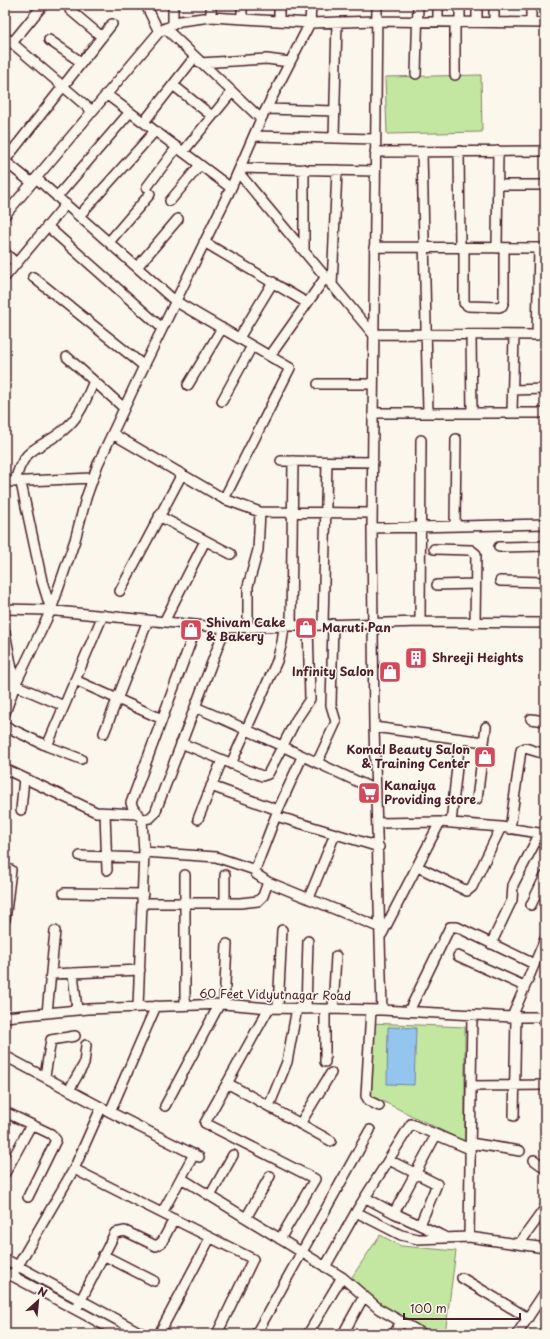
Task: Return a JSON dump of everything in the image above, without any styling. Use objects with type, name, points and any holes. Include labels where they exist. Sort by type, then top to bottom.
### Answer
[{"type":"street","points":[[43,5],[8,40],[92,111]]},
{"type":"street","points":[[146,5],[162,30],[261,119]]},
{"type":"street","points":[[173,5],[173,23]]},
{"type":"street","points":[[211,5],[211,17]]},
{"type":"street","points":[[242,5],[242,19]]},
{"type":"street","points":[[279,5],[279,21]]},
{"type":"street","points":[[5,713],[15,685],[51,610],[75,540],[92,478],[162,328],[231,188],[261,119],[310,23],[311,5]]},
{"type":"street","points":[[377,5],[374,171],[372,528],[374,727],[379,847],[382,1010]]},
{"type":"street","points":[[416,74],[418,5]]},
{"type":"street","points":[[438,5],[438,22]]},
{"type":"street","points":[[455,75],[460,5]]},
{"type":"street","points":[[477,5],[477,22]]},
{"type":"street","points":[[494,5],[494,22]]},
{"type":"street","points":[[531,23],[532,5]]},
{"type":"street","points":[[70,10],[102,37]]},
{"type":"street","points":[[5,215],[106,94],[162,30],[173,23],[211,17],[310,23],[377,21],[545,23]]},
{"type":"street","points":[[334,138],[337,22]]},
{"type":"street","points":[[112,24],[6,159],[6,162],[57,196],[175,301],[290,368],[224,499]]},
{"type":"street","points":[[49,40],[81,62]]},
{"type":"street","points":[[144,122],[173,85],[197,60],[267,59],[289,62]]},
{"type":"street","points":[[173,85],[212,116]]},
{"type":"street","points":[[109,242],[180,150],[232,92]]},
{"type":"street","points":[[106,94],[231,188]]},
{"type":"street","points":[[266,109],[335,112]]},
{"type":"street","points":[[57,196],[130,112]]},
{"type":"street","points":[[79,216],[155,130]]},
{"type":"street","points":[[254,136],[375,139]]},
{"type":"street","points":[[459,152],[464,303],[468,306],[499,307],[502,306],[504,301],[500,248],[498,151]]},
{"type":"street","points":[[375,152],[545,151]]},
{"type":"street","points":[[422,152],[428,412]]},
{"type":"street","points":[[170,201],[200,165]]},
{"type":"street","points":[[239,170],[304,169],[374,171]]},
{"type":"street","points":[[304,169],[304,251]]},
{"type":"street","points":[[239,170],[325,278],[373,334],[536,336],[538,333],[542,248],[374,247]]},
{"type":"street","points":[[332,286],[337,170]]},
{"type":"street","points":[[498,185],[545,185]]},
{"type":"street","points":[[5,277],[66,204]]},
{"type":"street","points":[[137,267],[178,219]]},
{"type":"street","points":[[47,226],[162,328]]},
{"type":"street","points":[[204,242],[307,303]]},
{"type":"street","points":[[5,253],[16,263]]},
{"type":"street","points":[[33,277],[144,366]]},
{"type":"street","points":[[270,356],[325,278]]},
{"type":"street","points":[[239,338],[273,282]]},
{"type":"street","points":[[188,385],[222,328]]},
{"type":"street","points":[[471,336],[472,412]]},
{"type":"street","points":[[512,412],[514,336]]},
{"type":"street","points":[[222,401],[252,346]]},
{"type":"street","points":[[67,357],[124,408]]},
{"type":"street","points":[[51,610],[42,581],[18,482],[18,469],[25,457],[68,426],[82,408],[94,381]]},
{"type":"street","points":[[318,384],[373,384]]},
{"type":"street","points":[[513,390],[545,389]]},
{"type":"street","points":[[373,413],[545,413]]},
{"type":"street","points":[[113,434],[224,499],[260,512],[372,513]]},
{"type":"street","points":[[455,526],[456,439]]},
{"type":"street","points":[[420,622],[421,440]]},
{"type":"street","points":[[281,461],[373,462]]},
{"type":"street","points":[[231,764],[277,661],[288,627],[293,461]]},
{"type":"street","points":[[322,624],[327,462]]},
{"type":"street","points":[[120,591],[182,474]]},
{"type":"street","points":[[5,482],[92,478]]},
{"type":"street","points":[[248,628],[248,586],[258,550],[260,512]]},
{"type":"street","points":[[160,516],[231,554]]},
{"type":"street","points":[[372,528],[545,524]]},
{"type":"street","points":[[164,622],[205,541]]},
{"type":"street","points":[[499,547],[545,546]]},
{"type":"street","points":[[434,549],[474,552],[475,624]]},
{"type":"street","points":[[500,581],[545,582]]},
{"type":"street","points":[[437,584],[475,584]]},
{"type":"street","points":[[5,609],[51,610],[225,628],[420,622],[475,624],[545,623]]},
{"type":"street","points":[[47,746],[103,615]]},
{"type":"street","points":[[104,733],[148,620]]},
{"type":"street","points":[[317,763],[336,722],[331,705],[333,624]]},
{"type":"street","points":[[138,1007],[144,855],[140,816],[131,805],[197,625]]},
{"type":"street","points":[[181,743],[231,764],[262,776],[266,776],[310,699],[308,625]]},
{"type":"street","points":[[5,769],[96,812],[150,818],[155,813],[225,628]]},
{"type":"street","points":[[5,632],[15,685]]},
{"type":"street","points":[[76,680],[162,719]]},
{"type":"street","points":[[15,685],[64,706]]},
{"type":"street","points":[[195,707],[246,728],[302,757],[376,790]]},
{"type":"street","points":[[531,719],[545,721]]},
{"type":"street","points":[[5,726],[47,746],[81,759]]},
{"type":"street","points":[[374,727],[484,742]]},
{"type":"street","points":[[477,799],[486,727]]},
{"type":"street","points":[[451,823],[460,739]]},
{"type":"street","points":[[418,868],[468,891],[472,887],[506,828],[520,750],[525,748],[545,754]]},
{"type":"street","points":[[255,870],[277,813],[302,757]]},
{"type":"street","points":[[198,819],[222,760]]},
{"type":"street","points":[[21,810],[24,778]]},
{"type":"street","points":[[211,786],[277,813],[335,834],[379,847]]},
{"type":"street","points":[[105,813],[107,870]]},
{"type":"street","points":[[378,823],[440,822],[542,833],[513,885],[512,900],[491,944]]},
{"type":"street","points":[[381,932],[418,868],[440,822]]},
{"type":"street","points":[[309,898],[335,834]]},
{"type":"street","points":[[80,856],[107,857],[144,855],[216,857],[255,870],[256,874],[268,882],[309,898],[381,932]]},
{"type":"street","points":[[5,916],[11,870]]},
{"type":"street","points":[[184,1005],[185,874]]},
{"type":"street","points":[[225,875],[225,903]]},
{"type":"street","points":[[531,905],[545,876]]},
{"type":"street","points":[[64,892],[185,903],[225,903],[258,901],[263,896],[268,882]]},
{"type":"street","points":[[409,1012],[448,928],[455,926],[534,964]]},
{"type":"street","points":[[280,1240],[315,1179],[205,1122],[273,1008],[282,930]]},
{"type":"street","points":[[47,1013],[55,931]]},
{"type":"street","points":[[514,1116],[514,1017],[524,986],[545,939]]},
{"type":"street","points":[[269,1106],[288,1062],[301,1008],[308,941]]},
{"type":"street","points":[[165,1106],[222,1005],[227,944]]},
{"type":"street","points":[[325,1062],[329,1009],[336,956]]},
{"type":"street","points":[[458,956],[524,986]]},
{"type":"street","points":[[51,974],[140,970]]},
{"type":"street","points":[[73,973],[77,1010]]},
{"type":"street","name":"60 Feet Vidyutnagar Road","points":[[5,1018],[77,1010],[184,1005],[382,1010],[514,1017],[545,1017]]},
{"type":"street","points":[[121,1334],[9,1274],[18,1266],[74,1169],[106,1110],[156,1006]]},
{"type":"street","points":[[370,1010],[366,1096],[369,1101],[379,1106]]},
{"type":"street","points":[[469,1237],[472,1015]]},
{"type":"street","points":[[45,1076],[51,1040],[75,1036]]},
{"type":"street","points":[[69,1090],[84,1064],[86,1045]]},
{"type":"street","points":[[5,1056],[45,1076],[106,1110],[196,1155],[181,1178],[162,1213]]},
{"type":"street","points":[[300,1124],[331,1073]]},
{"type":"street","points":[[227,1083],[331,1141]]},
{"type":"street","points":[[472,1086],[545,1084]]},
{"type":"street","points":[[5,1112],[51,1134],[56,1140],[56,1144],[28,1197]]},
{"type":"street","points":[[324,1267],[356,1212],[411,1124],[436,1135],[470,1146],[520,1151]]},
{"type":"street","points":[[5,1173],[31,1125]]},
{"type":"street","points":[[256,1334],[370,1130]]},
{"type":"street","points":[[394,1213],[436,1135]]},
{"type":"street","points":[[210,1196],[233,1154]]},
{"type":"street","points":[[389,1160],[437,1184],[420,1224]]},
{"type":"street","points":[[534,1160],[545,1168]]},
{"type":"street","points":[[74,1169],[253,1259],[217,1334]]},
{"type":"street","points":[[246,1218],[270,1176]]},
{"type":"street","points":[[181,1178],[342,1277],[379,1309],[423,1334]]},
{"type":"street","points":[[366,1198],[394,1213],[448,1238]]},
{"type":"street","points":[[519,1244],[545,1208]]},
{"type":"street","points":[[356,1212],[401,1235],[418,1239],[469,1237],[545,1248]]},
{"type":"street","points":[[76,1310],[113,1235],[117,1231],[125,1231],[152,1245],[160,1244],[174,1219]]},
{"type":"street","points":[[159,1334],[210,1238]]},
{"type":"street","points":[[103,1255],[154,1280]]},
{"type":"street","points":[[5,1259],[143,1334]]},
{"type":"street","points":[[308,1334],[342,1277]]},
{"type":"street","points":[[462,1278],[528,1318]]},
{"type":"street","points":[[517,1334],[545,1292]]},
{"type":"street","points":[[343,1334],[364,1296]]},
{"type":"street","points":[[104,1325],[109,1315]]},
{"type":"street","points":[[394,1334],[401,1322]]},
{"type":"green space","points":[[481,75],[482,132],[387,134],[385,77]]},
{"type":"green space","points":[[370,1023],[465,1027],[465,1142],[368,1094]]},
{"type":"green space","points":[[380,1235],[401,1246],[456,1251],[445,1334],[427,1334],[348,1283]]},
{"type":"water","points":[[388,1027],[416,1028],[414,1085],[387,1084]]},
{"type":"place","name":"Maruti Pan","points":[[306,628]]},
{"type":"place","name":"Shivam Cake & Bakery","points":[[191,630]]},
{"type":"place","name":"Shreeji Heights","points":[[416,658]]},
{"type":"place","name":"Infinity Salon","points":[[390,672]]},
{"type":"place","name":"Komal Beauty Salon & Training Center","points":[[485,757]]},
{"type":"place","name":"Kanaiya Providing store","points":[[369,793]]}]
